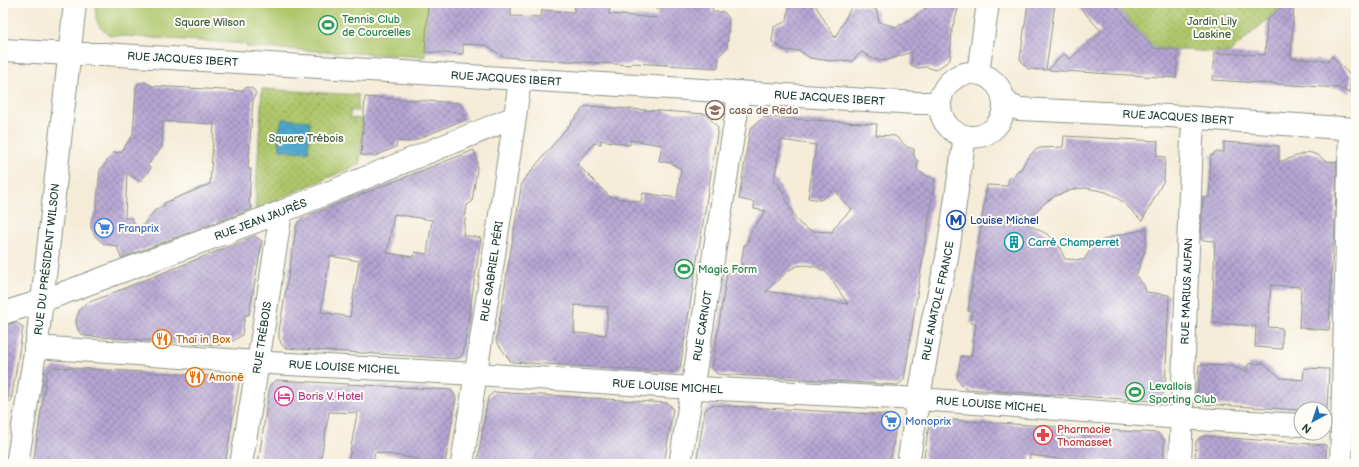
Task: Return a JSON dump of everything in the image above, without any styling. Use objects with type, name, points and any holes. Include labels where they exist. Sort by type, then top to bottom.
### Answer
[{"type":"street","name":"RUE DU PRÉSIDENT WILSON","points":[[17,464],[42,301],[75,3]]},
{"type":"street","points":[[978,73],[988,3]]},
{"type":"street","name":"RUE JACQUES IBERT","points":[[3,50],[69,54],[103,54],[917,103],[933,103],[941,97]]},
{"type":"street","points":[[966,73],[978,73],[992,80],[997,85],[1003,98],[1004,110],[999,122],[985,134],[965,136],[955,132],[946,123],[941,110],[941,97],[946,86],[955,78],[966,73]]},
{"type":"street","name":"RUE GABRIEL PÉRI","points":[[462,464],[520,79]]},
{"type":"street","name":"RUE CARNOT","points":[[680,464],[737,111],[738,92]]},
{"type":"street","name":"RUE JACQUES IBERT","points":[[1003,98],[1010,105],[1018,108],[1353,129]]},
{"type":"street","name":"RUE JEAN JAURÈS","points":[[3,313],[42,301],[281,212],[515,117]]},
{"type":"street","name":"RUE MARIUS AUFAN","points":[[1180,464],[1194,118]]},
{"type":"street","points":[[1341,464],[1341,427],[1353,129]]},
{"type":"street","name":"RUE ANATOLE FRANCE","points":[[908,464],[932,323],[946,258],[965,136]]},
{"type":"street","name":"RUE TRÉBOIS","points":[[241,464],[281,212]]},
{"type":"street","name":"RUE LOUISE MICHEL","points":[[35,347],[258,363],[476,374],[693,388],[919,399],[1293,425]]},
{"type":"green space","name":"Tennis Club de Courcelles","points":[[97,3],[428,3],[425,57],[246,47],[246,44],[110,35],[102,29],[97,22]]},
{"type":"green space","name":"Jardin Lily Laskine","points":[[1113,3],[1286,3],[1229,53],[1155,48]]},
{"type":"green space","name":"Square Trébois","points":[[262,89],[358,95],[358,111],[350,111],[350,118],[363,119],[360,164],[255,209]]},
{"type":"water","points":[[282,119],[310,121],[308,152],[280,150],[278,135]]},
{"type":"building","points":[[428,3],[511,3],[511,16],[541,17],[542,10],[574,12],[575,3],[610,3],[609,14],[657,18],[658,3],[713,3],[712,12],[724,12],[729,18],[727,48],[719,56],[718,68],[632,63],[631,65],[504,57],[486,45],[463,44],[463,54],[425,52]]},
{"type":"building","points":[[789,3],[814,3],[835,38],[853,4],[876,9],[879,22],[896,27],[910,20],[933,3],[960,3],[952,29],[950,60],[936,70],[927,67],[917,68],[911,65],[912,52],[884,61],[873,59],[862,52],[852,61],[830,61],[810,58],[800,51],[784,50],[772,42],[774,27],[787,21]]},
{"type":"building","points":[[1028,3],[1055,3],[1046,70],[1028,69],[1020,59]]},
{"type":"building","points":[[1076,3],[1113,3],[1154,48],[1178,50],[1176,78],[1047,70],[1064,54],[1070,59],[1101,31]]},
{"type":"building","points":[[1286,3],[1294,3],[1291,58],[1328,61],[1332,56],[1351,76],[1350,93],[1339,88],[1212,80],[1214,53],[1265,55],[1267,20]]},
{"type":"building","points":[[145,82],[152,86],[241,91],[247,87],[253,89],[256,93],[253,100],[248,169],[251,169],[249,203],[252,209],[121,258],[117,246],[104,244],[96,237],[91,228],[91,221],[96,211],[100,170],[113,153],[121,152],[133,135],[136,89],[138,84]],"holes":[[[163,121],[214,124],[210,184],[164,203],[165,205],[155,210],[138,231],[132,218],[125,218],[127,173],[140,182],[151,168],[147,166],[162,147]]]},
{"type":"building","points":[[365,97],[460,103],[466,119],[410,142],[397,141],[396,147],[375,156],[361,155]]},
{"type":"building","points":[[585,106],[706,114],[718,128],[680,368],[674,372],[511,362],[496,341],[522,182]],"holes":[[[601,140],[630,145],[630,140],[662,145],[659,161],[671,163],[681,169],[677,198],[643,193],[641,202],[610,197],[577,164],[594,143],[601,144]],[[575,305],[608,307],[606,335],[574,333]]]},
{"type":"building","points":[[764,117],[877,124],[876,135],[895,136],[907,147],[914,149],[914,157],[918,161],[917,170],[935,179],[904,380],[898,385],[717,374],[712,368],[727,273],[740,270],[744,245],[746,245],[751,231],[766,211],[754,209],[754,202],[739,199],[750,129]],"holes":[[[781,140],[816,145],[808,198],[821,200],[835,189],[842,200],[852,209],[835,226],[832,232],[812,231],[799,223],[777,181],[774,181]],[[806,265],[816,267],[826,272],[848,304],[766,291],[788,271],[796,266]]]},
{"type":"building","name":"Carré Champerret","points":[[1064,136],[1158,141],[1157,156],[1165,157],[1164,180],[1142,221],[1116,197],[1106,192],[1086,188],[1075,189],[1055,196],[1038,209],[1027,224],[1049,235],[1059,246],[1065,259],[1084,260],[1090,250],[1099,242],[1110,237],[1147,229],[1145,250],[1136,276],[1144,285],[1146,292],[1169,295],[1165,392],[1155,401],[965,389],[957,378],[961,356],[971,357],[976,323],[970,323],[972,312],[968,311],[987,185],[1007,186],[1009,178],[1014,176],[1017,171],[1021,169],[1026,160],[1034,151],[1040,148],[1063,147]]},
{"type":"building","points":[[1224,142],[1279,146],[1279,162],[1308,152],[1318,155],[1325,161],[1337,162],[1329,330],[1299,328],[1301,287],[1271,285],[1268,327],[1282,328],[1282,349],[1255,347],[1256,326],[1212,323],[1215,241],[1201,240],[1203,198],[1209,197],[1211,155],[1214,155],[1214,152],[1224,152]]},
{"type":"building","points":[[474,150],[477,161],[477,169],[472,202],[467,205],[463,235],[481,238],[463,354],[457,359],[286,348],[282,345],[279,338],[279,331],[297,224],[302,218]],"holes":[[[394,214],[432,220],[427,254],[415,252],[414,257],[387,253]],[[330,256],[359,261],[350,317],[321,312]]]},
{"type":"building","points":[[255,236],[262,241],[249,315],[245,315],[242,335],[233,341],[220,340],[220,345],[85,336],[80,333],[76,320],[80,309],[85,304]]},
{"type":"building","points":[[16,322],[23,327],[11,401],[3,401],[3,326]]},
{"type":"building","points":[[1263,363],[1281,378],[1303,380],[1304,368],[1329,369],[1327,401],[1293,401],[1293,410],[1202,404],[1197,398],[1199,365],[1231,366],[1247,372],[1248,364]]},
{"type":"building","points":[[54,367],[233,377],[239,383],[225,464],[33,464],[47,372]]},
{"type":"building","points":[[277,380],[451,390],[456,397],[445,464],[418,464],[419,459],[375,452],[373,464],[348,464],[357,413],[329,412],[320,464],[258,464],[270,385]]},
{"type":"building","points":[[494,392],[668,403],[673,409],[664,464],[477,464],[488,397]]},
{"type":"building","points":[[712,405],[889,415],[895,420],[896,426],[890,464],[696,464],[705,410]]},
{"type":"building","points":[[936,419],[1060,427],[1059,433],[1085,436],[1086,429],[1158,433],[1164,440],[1163,464],[1115,464],[1115,462],[1082,459],[1082,462],[1030,455],[1029,464],[923,464],[929,424]]},
{"type":"building","points":[[1202,436],[1326,445],[1326,464],[1195,464],[1196,441]]},
{"type":"place","name":"Tennis Club de Courcelles","points":[[328,25]]},
{"type":"place","name":"casa de Reda","points":[[715,110]]},
{"type":"place","name":"Louise Michel","points":[[956,220]]},
{"type":"place","name":"Franprix","points":[[104,228]]},
{"type":"place","name":"Carré Champerret","points":[[1014,242]]},
{"type":"place","name":"Magic Form","points":[[684,269]]},
{"type":"place","name":"Thaï in Box","points":[[162,339]]},
{"type":"place","name":"Amonē","points":[[195,377]]},
{"type":"place","name":"Levallois Sporting Club","points":[[1135,392]]},
{"type":"place","name":"Boris V. Hotel","points":[[284,396]]},
{"type":"place","name":"Monoprix","points":[[891,421]]},
{"type":"place","name":"Pharmacie Thomasset","points":[[1043,435]]},
{"type":"park label","name":"Square Wilson","points":[[210,22]]}]
